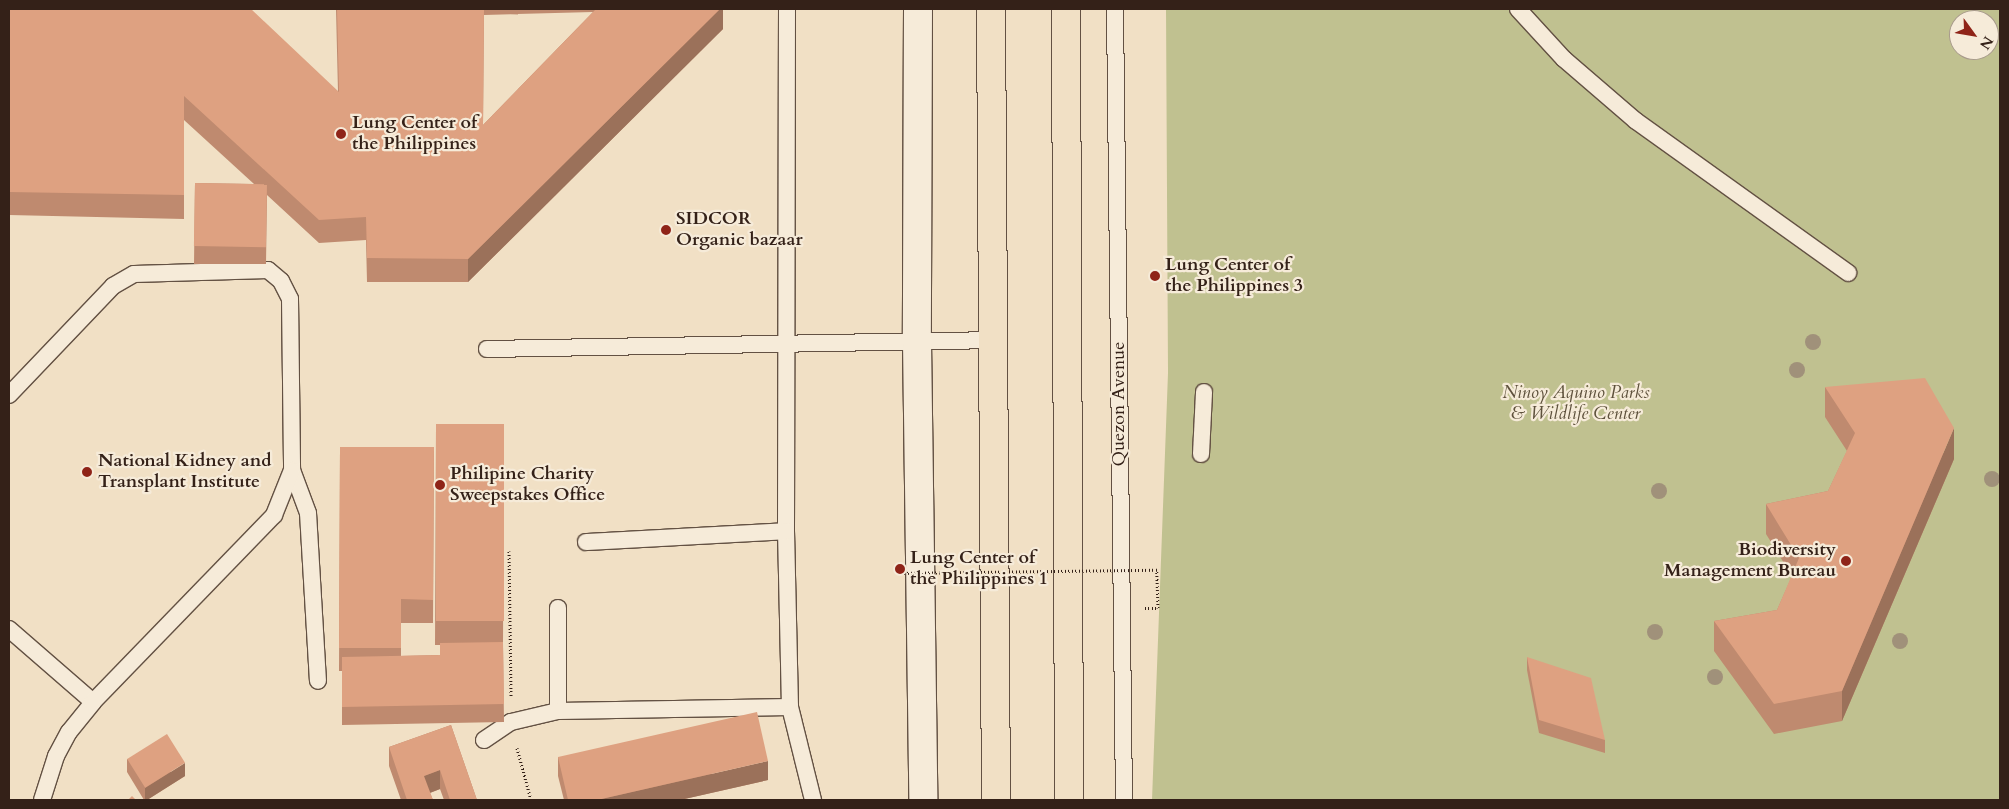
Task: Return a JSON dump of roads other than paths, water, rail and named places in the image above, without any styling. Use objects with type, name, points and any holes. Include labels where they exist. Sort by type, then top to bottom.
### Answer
[{"type":"main road","points":[[991,9],[995,340],[996,800]]},
{"type":"main road","points":[[1066,9],[1069,800]]},
{"type":"street","points":[[918,9],[918,342],[923,800]]},
{"type":"lane","points":[[787,9],[786,531],[790,707],[812,800]]},
{"type":"lane","name":"Quezon Avenue","points":[[1115,9],[1124,800]]},
{"type":"lane","points":[[1518,9],[1564,59],[1636,121],[1848,273]]},
{"type":"lane","points":[[9,395],[113,286],[134,274],[268,270],[282,280],[290,299],[292,470],[308,513],[318,681]]},
{"type":"lane","points":[[487,349],[995,340]]},
{"type":"lane","points":[[1201,454],[1204,392]]},
{"type":"lane","points":[[42,800],[61,748],[93,702],[274,515],[292,470]]},
{"type":"lane","points":[[586,542],[786,531]]},
{"type":"lane","points":[[558,608],[558,711]]},
{"type":"lane","points":[[9,629],[93,702]]},
{"type":"lane","points":[[484,740],[511,722],[558,711],[790,707]]},
{"type":"place","name":"Lung Center of the Philippines","points":[[341,134]]},
{"type":"place","name":"SIDCOR Organic bazaar","points":[[666,230]]},
{"type":"place","name":"Lung Center of the Philippines 3","points":[[1155,276]]},
{"type":"place","name":"National Kidney and Transplant Institute","points":[[87,472]]},
{"type":"place","name":"Philipine Charity Sweepstakes Office","points":[[440,485]]},
{"type":"place","name":"Biodiversity Management Bureau","points":[[1846,561]]},
{"type":"place","name":"Lung Center of the Philippines 1","points":[[900,569]]},
{"type":"park label","name":"Ninoy Aquino Parks & Wildlife Center","points":[[1576,404]]}]
